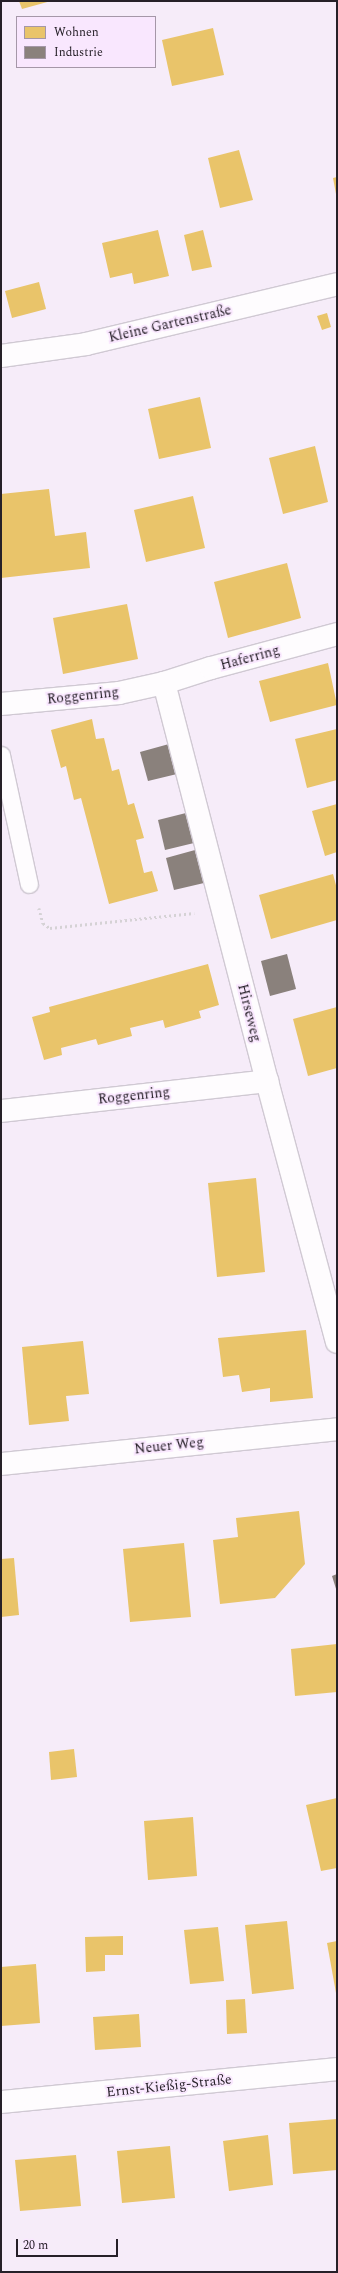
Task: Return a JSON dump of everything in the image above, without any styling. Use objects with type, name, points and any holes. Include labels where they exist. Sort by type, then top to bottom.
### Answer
[{"type":"street","name":"Kleine Gartenstraße","points":[[1,356],[86,344],[337,284]]},
{"type":"street","name":"Haferring","points":[[164,683],[211,668],[337,634]]},
{"type":"street","name":"Roggenring","points":[[1,704],[119,693],[164,683]]},
{"type":"street","name":"Hirseweg","points":[[164,683],[267,1081],[337,1342]]},
{"type":"street","name":"Roggenring","points":[[1,1111],[267,1081]]},
{"type":"street","name":"Neuer Weg","points":[[1,1464],[337,1429]]},
{"type":"street","name":"Ernst-Kießig-Straße","points":[[1,2102],[337,2069]]},
{"type":"lane","points":[[1,755],[29,884]]},
{"type":"path","points":[[29,884],[35,891],[43,923],[50,928],[223,910]]},
{"type":"building: Wohnen","points":[[19,1],[51,1],[22,9]]},
{"type":"building: Wohnen","points":[[213,28],[224,75],[172,86],[162,40]]},
{"type":"building: Wohnen","points":[[239,150],[253,200],[220,208],[208,158]]},
{"type":"building: Wohnen","points":[[337,177],[337,194],[336,194],[333,178]]},
{"type":"building: Wohnen","points":[[158,230],[169,276],[134,284],[132,273],[110,278],[102,243]]},
{"type":"building: Wohnen","points":[[203,230],[212,267],[192,271],[184,235]]},
{"type":"building: Wohnen","points":[[39,282],[46,309],[12,318],[5,291]]},
{"type":"building: Wohnen","points":[[327,313],[331,327],[322,330],[317,316]]},
{"type":"building: Wohnen","points":[[200,397],[211,448],[159,459],[148,409]]},
{"type":"building: Wohnen","points":[[315,446],[328,502],[283,514],[269,458]]},
{"type":"building: Wohnen","points":[[49,489],[55,536],[86,532],[90,568],[1,578],[1,494]]},
{"type":"building: Wohnen","points":[[193,496],[205,548],[146,562],[134,510]]},
{"type":"building: Wohnen","points":[[287,563],[301,618],[228,638],[214,582]]},
{"type":"building: Wohnen","points":[[127,604],[138,659],[63,674],[53,618]]},
{"type":"building: Wohnen","points":[[328,663],[337,705],[270,722],[259,681]]},
{"type":"building: Wohnen","points":[[92,719],[96,739],[104,738],[112,771],[119,769],[128,805],[134,803],[144,838],[136,840],[144,873],[152,871],[158,891],[109,904],[81,798],[74,800],[66,766],[61,768],[51,730]]},
{"type":"building: Wohnen","points":[[337,729],[337,780],[307,788],[295,739]]},
{"type":"building: Wohnen","points":[[337,804],[337,852],[325,856],[312,811]]},
{"type":"building: Wohnen","points":[[333,874],[337,889],[337,920],[271,939],[259,895]]},
{"type":"building: Wohnen","points":[[208,964],[219,1005],[199,1011],[201,1018],[165,1028],[163,1020],[130,1028],[132,1036],[98,1045],[96,1039],[61,1048],[62,1055],[44,1060],[32,1017],[50,1012],[49,1007]]},
{"type":"building: Wohnen","points":[[337,1007],[337,1068],[308,1076],[293,1019]]},
{"type":"building: Wohnen","points":[[256,1178],[265,1272],[217,1277],[208,1183]]},
{"type":"building: Wohnen","points":[[306,1330],[313,1398],[270,1402],[270,1388],[242,1392],[239,1375],[223,1377],[218,1338]]},
{"type":"building: Wohnen","points":[[83,1341],[89,1394],[66,1396],[69,1421],[29,1425],[22,1347]]},
{"type":"building: Wohnen","points":[[299,1511],[305,1564],[275,1598],[220,1604],[213,1540],[238,1537],[236,1518]]},
{"type":"building: Wohnen","points":[[184,1543],[191,1617],[130,1622],[123,1549]]},
{"type":"building: Wohnen","points":[[14,1558],[19,1615],[1,1617],[1,1559]]},
{"type":"building: Wohnen","points":[[337,1644],[337,1692],[295,1696],[291,1649]]},
{"type":"building: Wohnen","points":[[74,1749],[77,1777],[51,1780],[49,1752]]},
{"type":"building: Wohnen","points":[[337,1798],[337,1868],[321,1871],[306,1805]]},
{"type":"building: Wohnen","points":[[193,1817],[197,1876],[148,1880],[144,1821]]},
{"type":"building: Wohnen","points":[[287,1921],[294,1989],[252,1994],[245,1925]]},
{"type":"building: Wohnen","points":[[218,1927],[224,1981],[190,1984],[184,1930]]},
{"type":"building: Wohnen","points":[[123,1936],[123,1955],[105,1955],[105,1971],[86,1972],[85,1937]]},
{"type":"building: Wohnen","points":[[337,1941],[337,1993],[336,1993],[327,1943]]},
{"type":"building: Wohnen","points":[[36,1964],[40,2023],[1,2026],[1,1967]]},
{"type":"building: Wohnen","points":[[245,1999],[247,2033],[227,2034],[226,2000]]},
{"type":"building: Wohnen","points":[[139,2014],[141,2047],[95,2050],[93,2017]]},
{"type":"building: Wohnen","points":[[337,2119],[337,2170],[293,2174],[289,2123]]},
{"type":"building: Wohnen","points":[[268,2135],[273,2185],[229,2191],[223,2141]]},
{"type":"building: Wohnen","points":[[170,2146],[175,2198],[122,2203],[117,2151]]},
{"type":"building: Wohnen","points":[[76,2155],[81,2206],[20,2211],[15,2160]]},
{"type":"building: Industrie","points":[[169,744],[177,774],[148,781],[140,752]]},
{"type":"building: Industrie","points":[[186,813],[194,843],[165,850],[158,820]]},
{"type":"building: Industrie","points":[[195,850],[204,883],[174,890],[166,858]]},
{"type":"building: Industrie","points":[[287,954],[296,989],[270,996],[261,961]]},
{"type":"building: Industrie","points":[[337,1574],[337,1592],[332,1576]]}]
